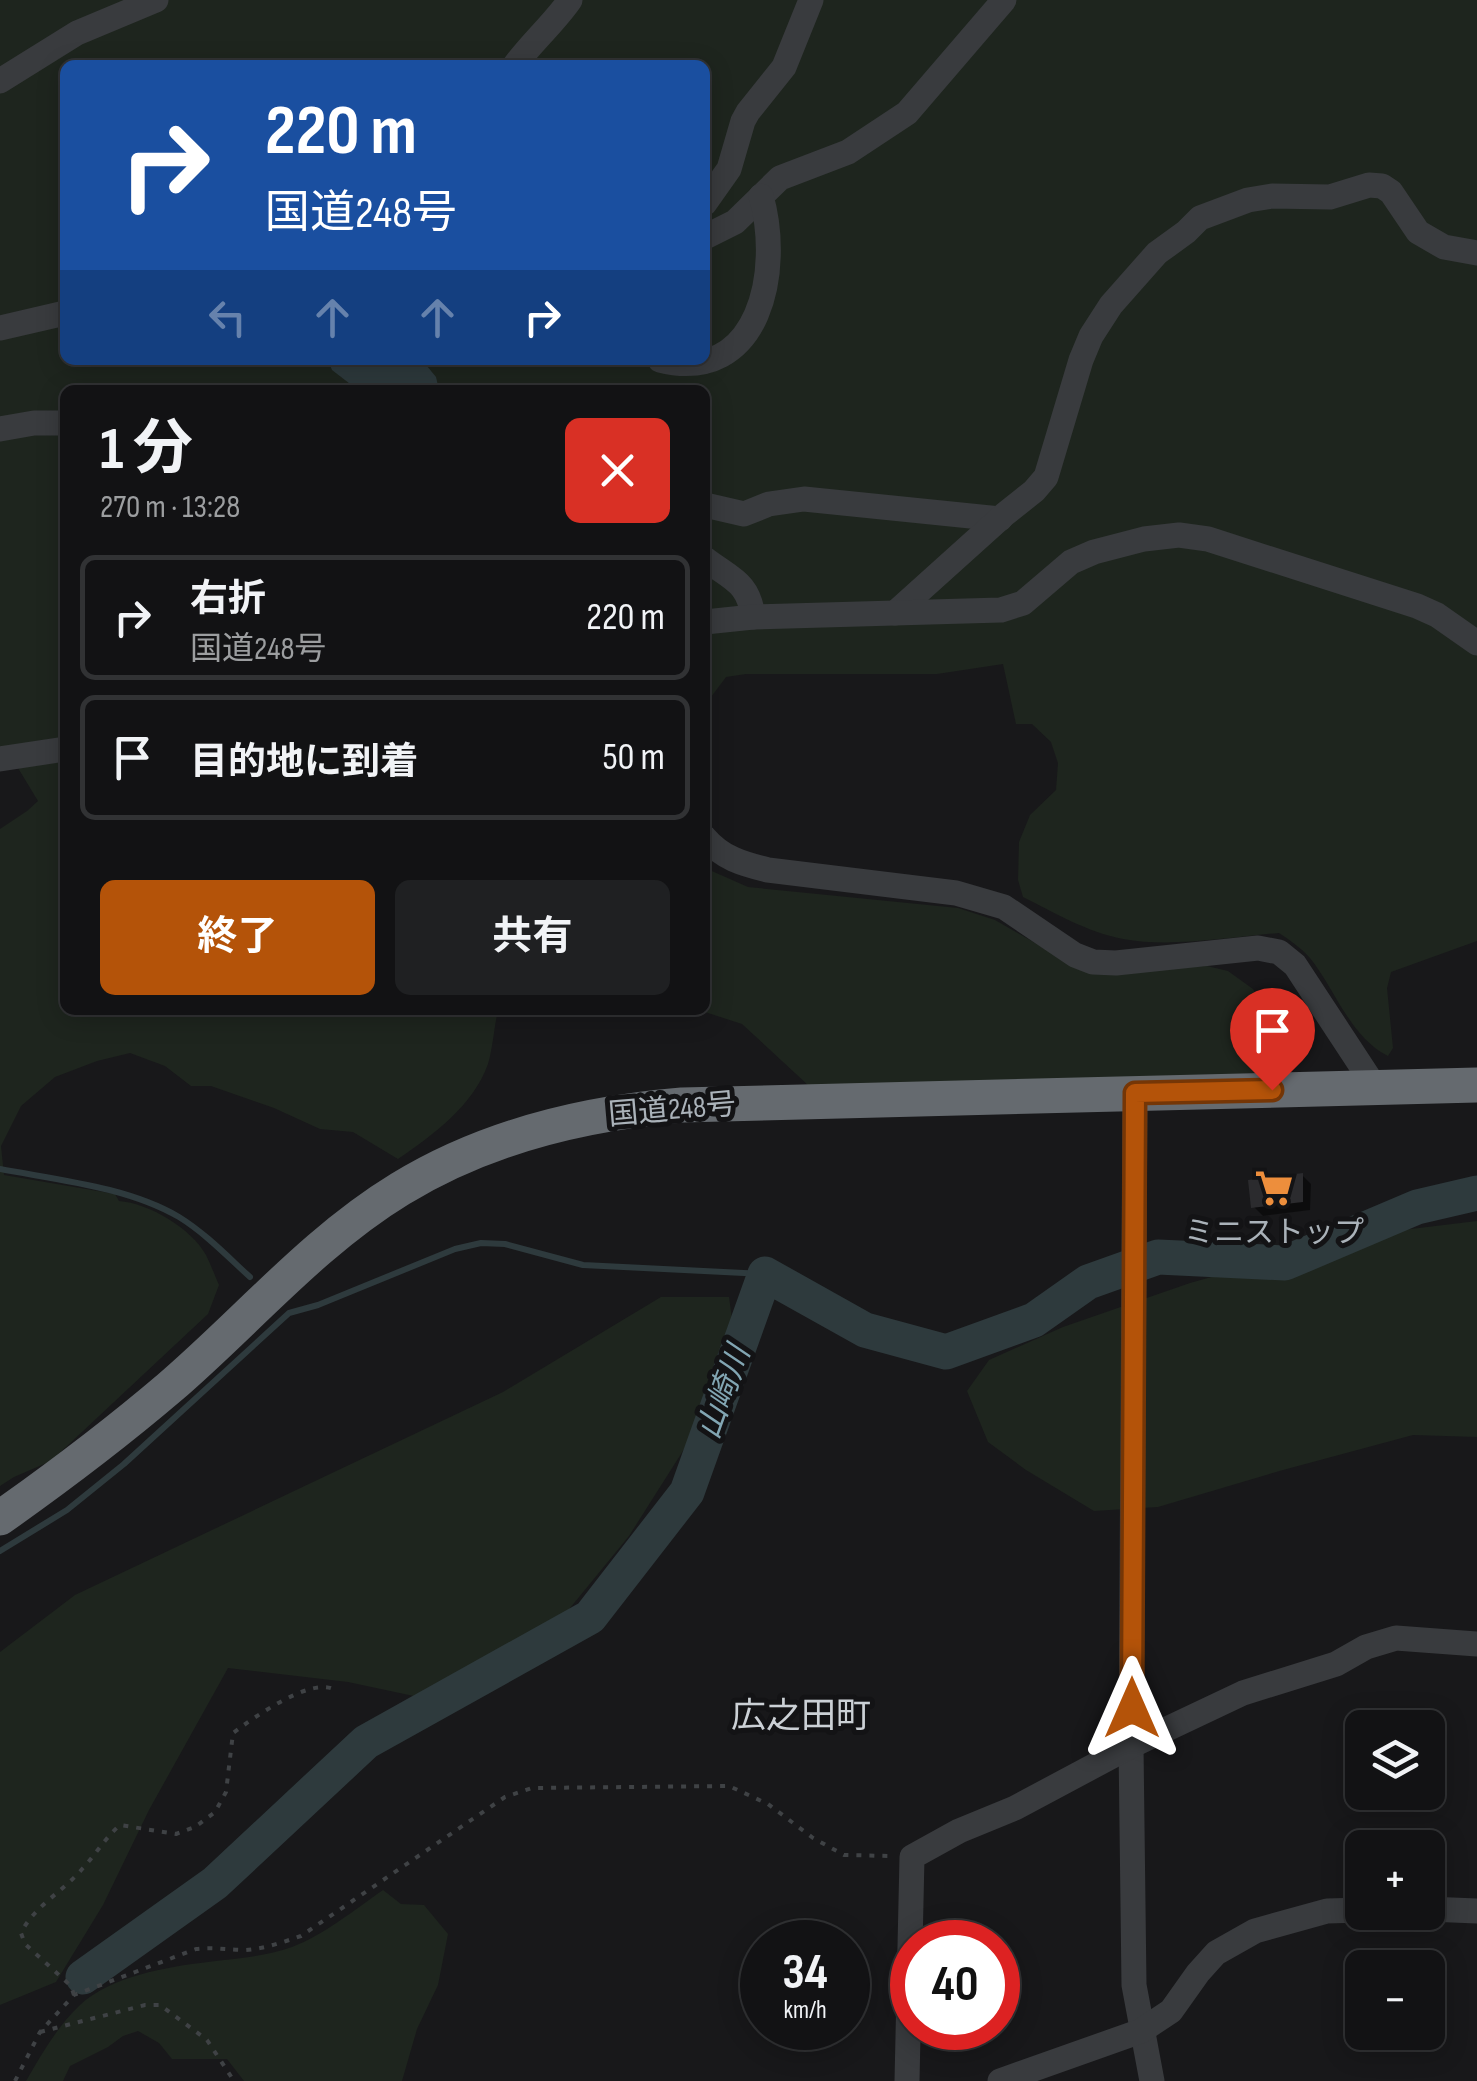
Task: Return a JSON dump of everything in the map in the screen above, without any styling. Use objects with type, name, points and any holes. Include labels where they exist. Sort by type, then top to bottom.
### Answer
[{"type":"highway","name":"国道248号","points":[[0,1518],[168,1388],[338,1234],[400,1189],[472,1152],[550,1126],[638,1108],[682,1105],[1477,1085]]},
{"type":"street","points":[[0,81],[78,33],[156,0]]},
{"type":"street","points":[[519,60],[570,0]]},
{"type":"street","points":[[710,196],[729,169],[748,112],[784,67],[811,0]]},
{"type":"street","points":[[710,235],[736,222],[780,178],[848,152],[907,113],[1004,0]]},
{"type":"street","points":[[895,613],[1046,477],[1091,336],[1111,304],[1158,253],[1200,218],[1248,200],[1272,196],[1330,197],[1369,185],[1382,186],[1391,192],[1418,232],[1444,247],[1477,254]]},
{"type":"street","points":[[710,359],[740,341],[758,315],[766,289],[768,256],[761,196]]},
{"type":"street","points":[[0,328],[60,314]]},
{"type":"street","points":[[0,429],[60,423]]},
{"type":"street","points":[[710,506],[744,514],[770,504],[804,499],[1000,519]]},
{"type":"street","points":[[710,621],[1001,610],[1022,603],[1071,562],[1094,552],[1179,535],[1208,539],[1417,606],[1477,643]]},
{"type":"street","points":[[710,562],[744,586],[753,617]]},
{"type":"street","points":[[0,758],[60,750]]},
{"type":"street","points":[[710,844],[738,863],[768,870],[956,892],[984,900],[1004,907],[1075,955],[1093,962],[1116,964],[1258,948],[1278,952],[1295,965],[1375,1087]]},
{"type":"street","points":[[1135,1093],[1131,1746],[1134,1985],[1152,2081]]},
{"type":"street","points":[[908,2081],[912,1857],[959,1830],[1015,1808],[1131,1746],[1243,1693],[1336,1664],[1396,1638],[1477,1644]]},
{"type":"street","points":[[1000,2081],[1141,2031],[1172,2011],[1216,1953],[1255,1932],[1327,1911],[1345,1910]]},
{"type":"street","points":[[1445,1910],[1477,1911]]},
{"type":"path","points":[[74,1995],[71,1986],[25,1944],[21,1933],[27,1920],[81,1870],[120,1825],[176,1834],[215,1812],[226,1792],[234,1733],[297,1694],[319,1686],[333,1689]]},
{"type":"path","points":[[15,2081],[40,2032],[74,1995],[196,1949],[246,1950],[301,1936],[505,1797],[532,1788],[728,1786],[768,1804],[813,1838],[844,1855],[912,1857]]},
{"type":"path","points":[[40,2032],[145,2006],[160,2006],[207,2040],[234,2081]]},
{"type":"shaded area","points":[[0,0],[1477,0],[1477,637],[1437,611],[1144,535],[1005,604],[710,614],[710,385],[60,385],[60,738],[0,747]]},
{"type":"shaded area","points":[[330,365],[426,365],[438,385],[352,385]]},
{"type":"shaded area","points":[[1174,541],[1421,612],[1477,648],[1477,941],[1391,972],[1387,988],[1393,1048],[1388,1056],[1353,1025],[1310,958],[1279,933],[1181,942],[1123,939],[1084,927],[1023,897],[1018,880],[1019,842],[1030,815],[1056,790],[1058,763],[1051,742],[1032,724],[1016,724],[1003,664],[937,674],[746,674],[726,677],[710,698],[713,631],[1001,616],[1076,566]]},
{"type":"shaded area","points":[[60,762],[60,1015],[497,1015],[488,1064],[473,1093],[438,1129],[398,1159],[353,1132],[320,1129],[211,1086],[191,1086],[165,1066],[130,1053],[55,1077],[21,1106],[1,1146],[4,1175],[115,1194],[119,1201],[156,1212],[199,1245],[219,1285],[208,1314],[51,1461],[0,1486],[0,829],[38,801],[18,768]]},
{"type":"shaded area","points":[[710,870],[748,887],[958,908],[995,920],[1082,970],[1207,966],[1228,971],[1253,989],[1272,1018],[1278,1050],[1273,1073],[809,1086],[742,1024],[710,1014]]},
{"type":"shaded area","points":[[1477,1221],[1477,1437],[1413,1435],[1158,1507],[1094,1511],[988,1442],[967,1391],[989,1360],[1063,1327],[1190,1283],[1361,1235]]},
{"type":"shaded area","points":[[661,1297],[729,1297],[738,1364],[629,1536],[561,1619],[456,1705],[348,1682],[228,1668],[149,1810],[103,1905],[56,1982],[0,2005],[0,1652],[75,1595],[503,1392]]},
{"type":"shaded area","points":[[383,1890],[401,1904],[424,1905],[448,1934],[438,1985],[417,2029],[402,2081],[244,2081],[227,2059],[172,2059],[159,2043],[138,2031],[70,2066],[63,2081],[26,2081],[71,2014],[106,1987],[157,1970],[292,1947],[327,1929]]},
{"type":"building","points":[[1303,1173],[1303,1202],[1251,1208],[1248,1180]]},
{"type":"waterway","points":[[0,1169],[92,1186],[159,1207],[198,1230],[250,1277]]},
{"type":"waterway","name":"山崎川","points":[[83,1977],[215,1883],[366,1742],[590,1617],[687,1492],[765,1274],[865,1330],[946,1352],[1034,1320],[1088,1282],[1158,1257],[1285,1263],[1417,1207],[1477,1193]]},
{"type":"waterway","points":[[0,1551],[67,1510],[124,1464],[289,1313],[455,1249],[481,1243],[505,1244],[583,1265],[765,1274]]},
{"type":"place","name":"ミニストップ","points":[[1274,1188]]},
{"type":"district","name":"広之田町","points":[[801,1715]]},
{"type":"route","points":[[1132,1708],[1135,1093],[1272,1090]]}]
